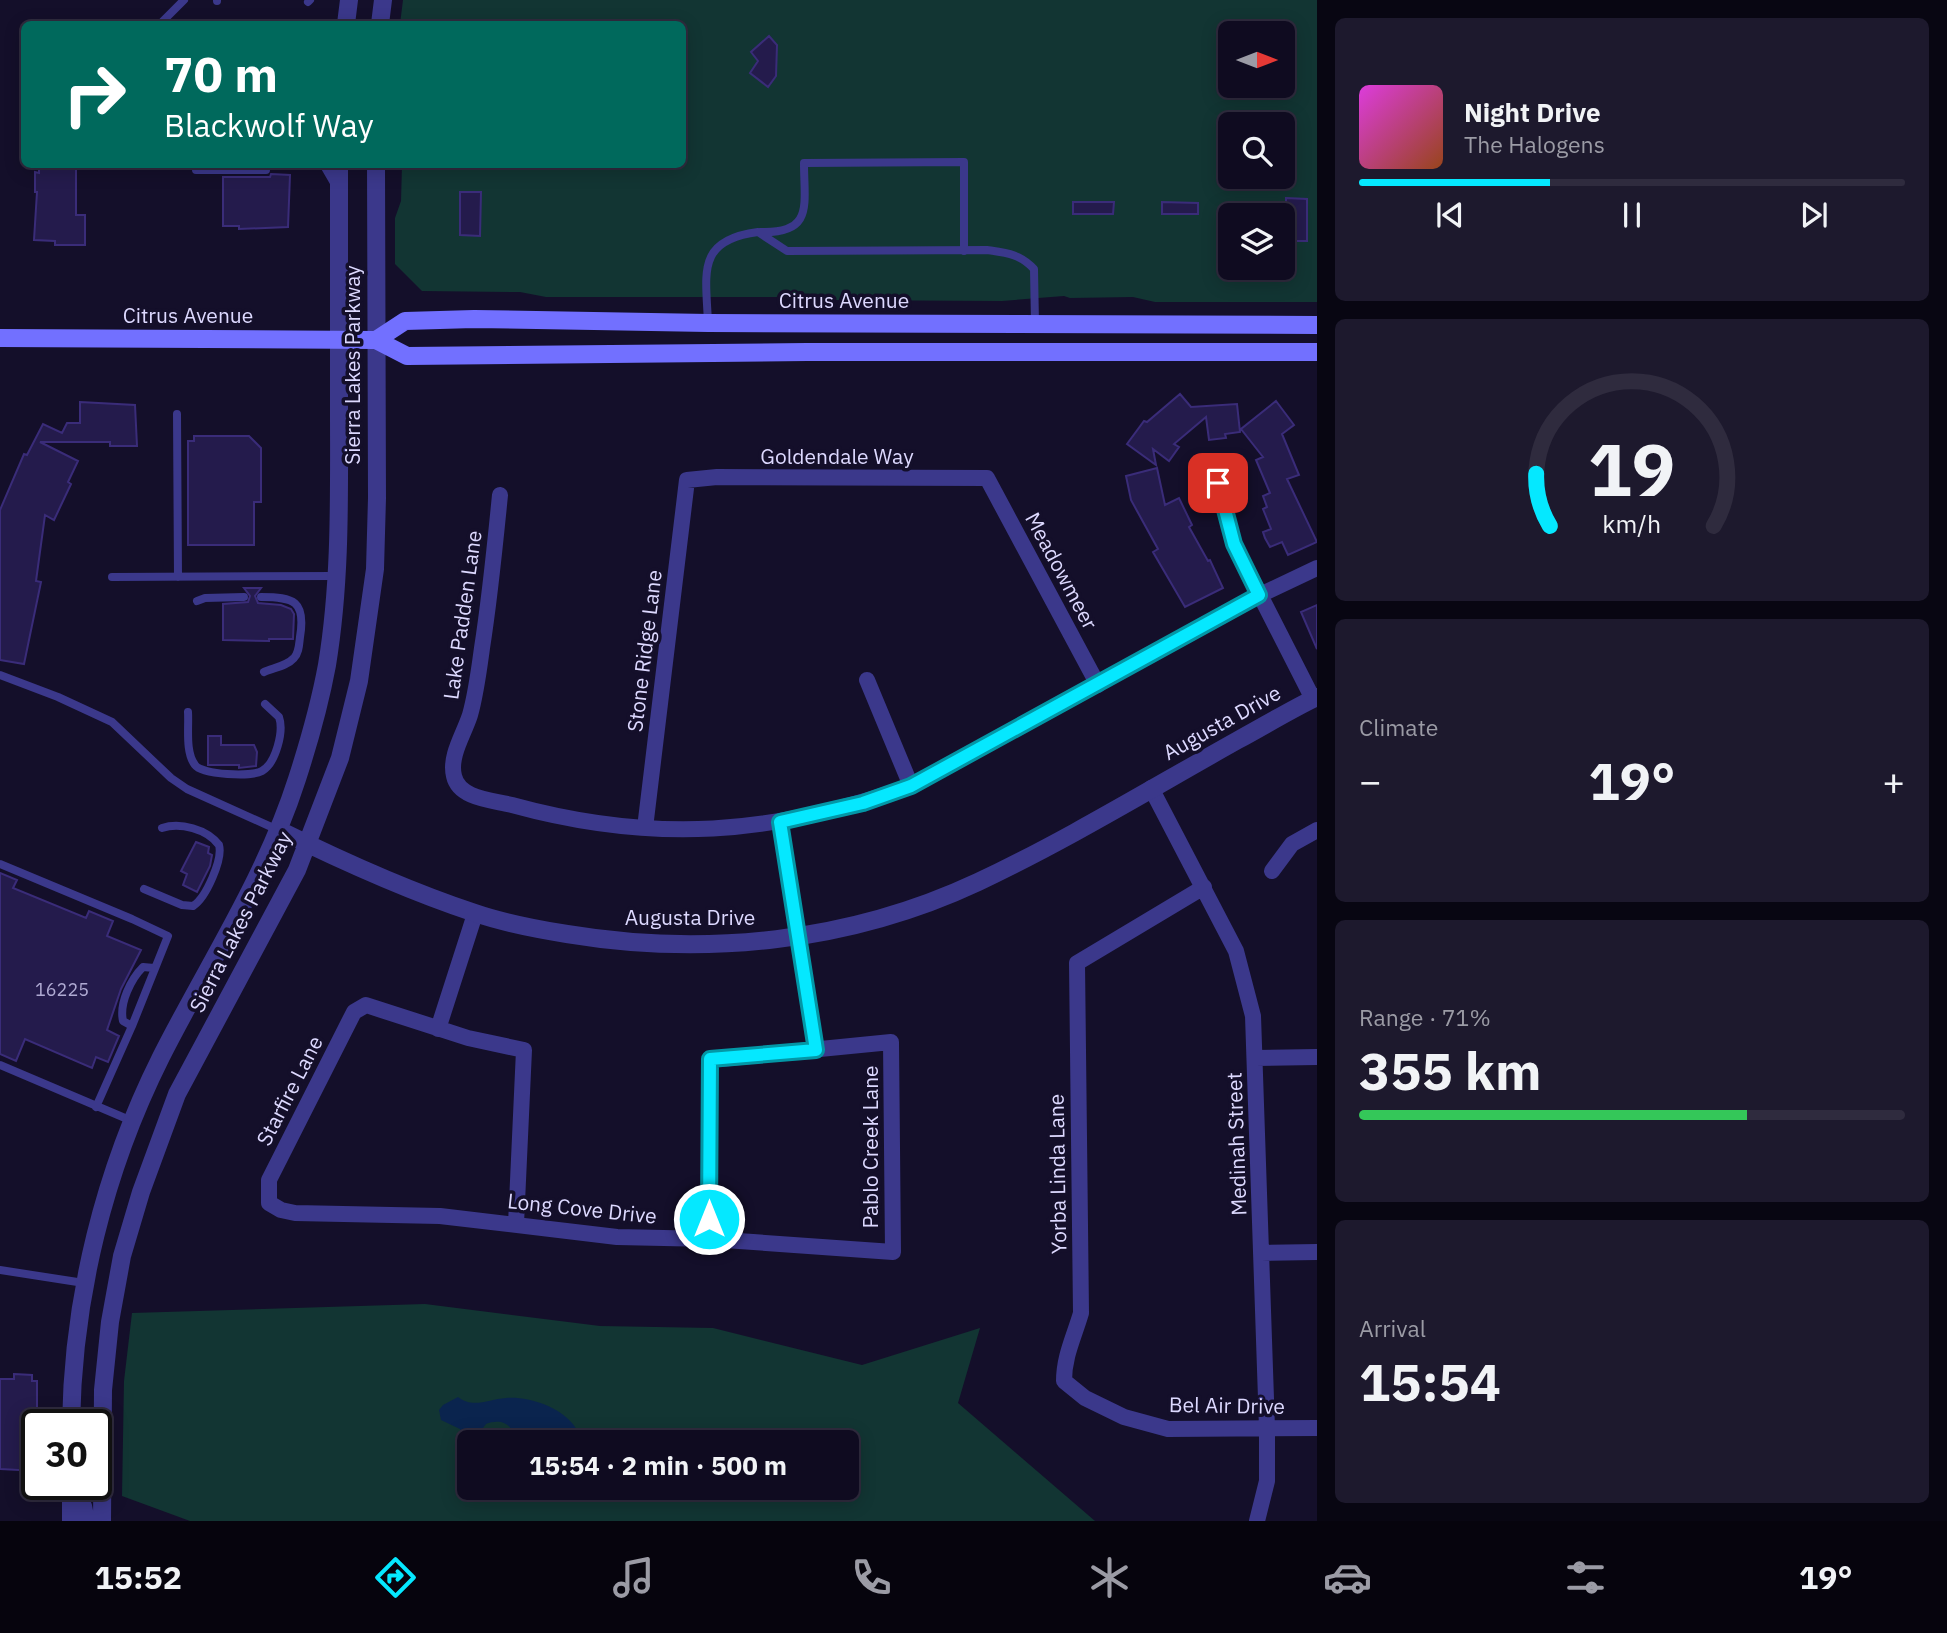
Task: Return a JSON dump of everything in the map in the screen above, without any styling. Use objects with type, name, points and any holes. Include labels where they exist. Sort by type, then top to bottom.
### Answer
[{"type":"main road","name":"Citrus Avenue","points":[[376,340],[405,321],[497,319],[708,323],[1317,325]]},
{"type":"main road","name":"Citrus Avenue","points":[[0,338],[376,340],[407,356],[1317,352]]},
{"type":"street","points":[[346,21],[349,0]]},
{"type":"street","points":[[380,21],[383,0]]},
{"type":"street","name":"Sierra Lakes Parkway","points":[[72,1409],[74,1356],[84,1283],[96,1229],[132,1121],[162,1056],[268,858],[304,757],[321,691],[330,640],[336,576],[339,168]]},
{"type":"street","name":"Sierra Lakes Parkway","points":[[102,1521],[103,1390],[110,1322],[122,1256],[141,1192],[177,1094],[293,879],[308,844],[340,758],[359,681],[375,569],[376,168]]},
{"type":"street","name":"Goldendale Way","points":[[687,480],[717,477],[987,478]]},
{"type":"street","name":"Meadowmeer","points":[[987,478],[1098,685]]},
{"type":"street","name":"Stone Ridge Lane","points":[[645,828],[687,480]]},
{"type":"street","points":[[1218,483],[1234,544],[1315,698]]},
{"type":"street","name":"Lake Padden Lane","points":[[500,495],[488,613],[478,675],[470,714],[453,758],[454,779],[467,793],[555,817],[645,828]]},
{"type":"street","points":[[645,828],[733,828],[780,822],[863,803],[911,786],[1259,595],[1317,568]]},
{"type":"street","points":[[867,680],[911,786]]},
{"type":"street","name":"Augusta Drive","points":[[279,830],[406,887],[475,914],[547,931],[618,942],[713,945],[799,936],[884,918],[928,903],[1000,870],[1315,698]]},
{"type":"street","name":"Medinah Street","points":[[1151,788],[1236,951],[1253,1016],[1267,1428],[1267,1480],[1257,1521]]},
{"type":"street","points":[[709,1240],[710,1059],[816,1050],[780,822]]},
{"type":"street","points":[[1272,871],[1292,844],[1317,830]]},
{"type":"street","name":"Yorba Linda Lane","points":[[1064,1381],[1064,1359],[1081,1313],[1077,964],[1204,887]]},
{"type":"street","points":[[475,914],[438,1029],[524,1050],[516,1224]]},
{"type":"street","name":"Starfire Lane","points":[[269,1203],[269,1180],[354,1012],[366,1005],[438,1029]]},
{"type":"street","name":"Pablo Creek Lane","points":[[816,1050],[891,1042],[893,1252]]},
{"type":"street","points":[[1255,1058],[1317,1057]]},
{"type":"street","name":"Long Cove Drive","points":[[269,1203],[281,1210],[295,1213],[440,1216],[606,1236],[893,1252]]},
{"type":"street","points":[[1261,1254],[1317,1252]]},
{"type":"street","name":"Bel Air Drive","points":[[1064,1381],[1085,1398],[1124,1417],[1168,1429],[1317,1428]]},
{"type":"street","points":[[71,1500],[71,1521]]},
{"type":"street","points":[[78,1500],[83,1506],[86,1521]]},
{"type":"lane","points":[[163,21],[184,0]]},
{"type":"lane","points":[[708,323],[708,267],[714,250],[727,240],[758,232],[781,233],[793,228],[801,219],[804,163],[964,162],[964,251]]},
{"type":"lane","points":[[325,168],[339,198]]},
{"type":"lane","points":[[196,170],[266,170]]},
{"type":"lane","points":[[758,232],[787,251],[1010,253],[1024,258],[1034,269],[1035,324]]},
{"type":"lane","points":[[177,414],[178,577]]},
{"type":"lane","points":[[112,577],[336,576]]},
{"type":"lane","points":[[197,601],[205,598],[244,597]]},
{"type":"lane","points":[[261,597],[292,599],[299,609],[302,622],[296,656],[287,663],[264,672]]},
{"type":"lane","points":[[0,675],[58,696],[112,722],[171,778],[187,789],[279,830]]},
{"type":"lane","points":[[188,712],[191,756],[197,767],[208,772],[255,773],[264,770],[272,761],[281,728],[276,712],[265,704]]},
{"type":"lane","points":[[144,890],[182,905],[193,906],[202,899],[220,857],[219,845],[210,837],[184,825],[162,828]]},
{"type":"lane","points":[[0,864],[168,936],[96,1107]]},
{"type":"lane","points":[[132,1026],[123,1021],[127,994],[136,974],[143,967],[155,968]]},
{"type":"lane","points":[[0,1066],[132,1121]]},
{"type":"lane","points":[[0,1270],[84,1283]]},
{"type":"green space","points":[[403,0],[1317,0],[1317,302],[1155,302],[1133,297],[1064,296],[1002,301],[826,300],[810,297],[546,297],[520,292],[422,291],[395,264],[395,218],[401,201],[402,168],[686,168],[686,21],[400,21]]},
{"type":"green space","points":[[425,1304],[600,1326],[713,1328],[862,1365],[980,1328],[958,1403],[1095,1521],[190,1521],[122,1496],[124,1381],[132,1313]]},
{"type":"water","points":[[458,1397],[475,1403],[514,1398],[532,1401],[559,1412],[576,1430],[511,1430],[500,1422],[486,1424],[483,1430],[460,1430],[441,1420],[439,1410]]},
{"type":"building","points":[[769,36],[777,45],[776,76],[768,87],[750,73],[758,61],[751,52]]},
{"type":"building","points":[[39,168],[76,168],[76,215],[85,215],[85,245],[55,245],[55,241],[34,240],[37,192],[35,172],[39,173]]},
{"type":"building","points":[[271,174],[290,175],[288,227],[239,229],[239,226],[223,226],[223,177],[270,177]]},
{"type":"building","points":[[460,192],[481,192],[480,236],[460,235]]},
{"type":"building","points":[[1286,198],[1307,199],[1307,241],[1295,241],[1295,203],[1286,203]]},
{"type":"building","points":[[1073,202],[1114,202],[1113,214],[1073,214]]},
{"type":"building","points":[[1162,202],[1198,203],[1198,214],[1162,214]]},
{"type":"building","points":[[1180,394],[1191,407],[1237,404],[1240,432],[1225,434],[1226,438],[1209,440],[1206,417],[1174,444],[1179,447],[1169,461],[1153,449],[1156,465],[1127,444],[1144,421],[1147,422]]},
{"type":"building","points":[[1276,401],[1294,425],[1282,434],[1299,475],[1287,479],[1317,542],[1288,555],[1282,542],[1270,547],[1265,538],[1263,532],[1271,529],[1263,509],[1267,507],[1263,496],[1270,493],[1256,460],[1263,457],[1241,429]]},
{"type":"building","points":[[80,402],[135,405],[137,446],[110,446],[110,442],[40,442],[78,461],[68,482],[71,484],[54,520],[45,515],[36,581],[41,582],[24,664],[0,660],[0,510],[24,454],[27,455],[43,424],[62,433],[67,423],[80,423]]},
{"type":"building","points":[[194,436],[249,436],[261,448],[261,502],[254,502],[254,545],[188,545],[188,441],[194,441]]},
{"type":"building","points":[[1157,468],[1165,505],[1179,498],[1192,525],[1189,527],[1208,561],[1210,560],[1223,588],[1185,607],[1153,552],[1158,549],[1131,500],[1126,476]]},
{"type":"building","points":[[244,588],[261,588],[255,596],[258,603],[281,605],[291,609],[294,614],[293,639],[223,640],[223,604],[248,602],[250,596]]},
{"type":"building","points":[[1317,605],[1317,649],[1301,612]]},
{"type":"building","points":[[208,736],[221,736],[221,745],[254,745],[257,752],[256,766],[239,768],[239,765],[208,765]]},
{"type":"building","points":[[196,842],[209,847],[208,853],[212,855],[210,866],[197,892],[183,885],[187,874],[181,871]]},
{"type":"building","points":[[0,873],[17,880],[13,888],[86,918],[89,911],[113,921],[107,936],[141,950],[121,989],[107,1030],[119,1036],[108,1062],[96,1057],[92,1068],[25,1039],[16,1061],[0,1054]]},
{"type":"building","points":[[14,1374],[32,1375],[32,1381],[37,1381],[37,1409],[21,1409],[21,1470],[0,1469],[0,1379],[14,1379]]},
{"type":"route","points":[[709,1219],[710,1059],[816,1050],[780,822],[863,803],[911,786],[1259,595],[1234,544],[1218,483]]}]
